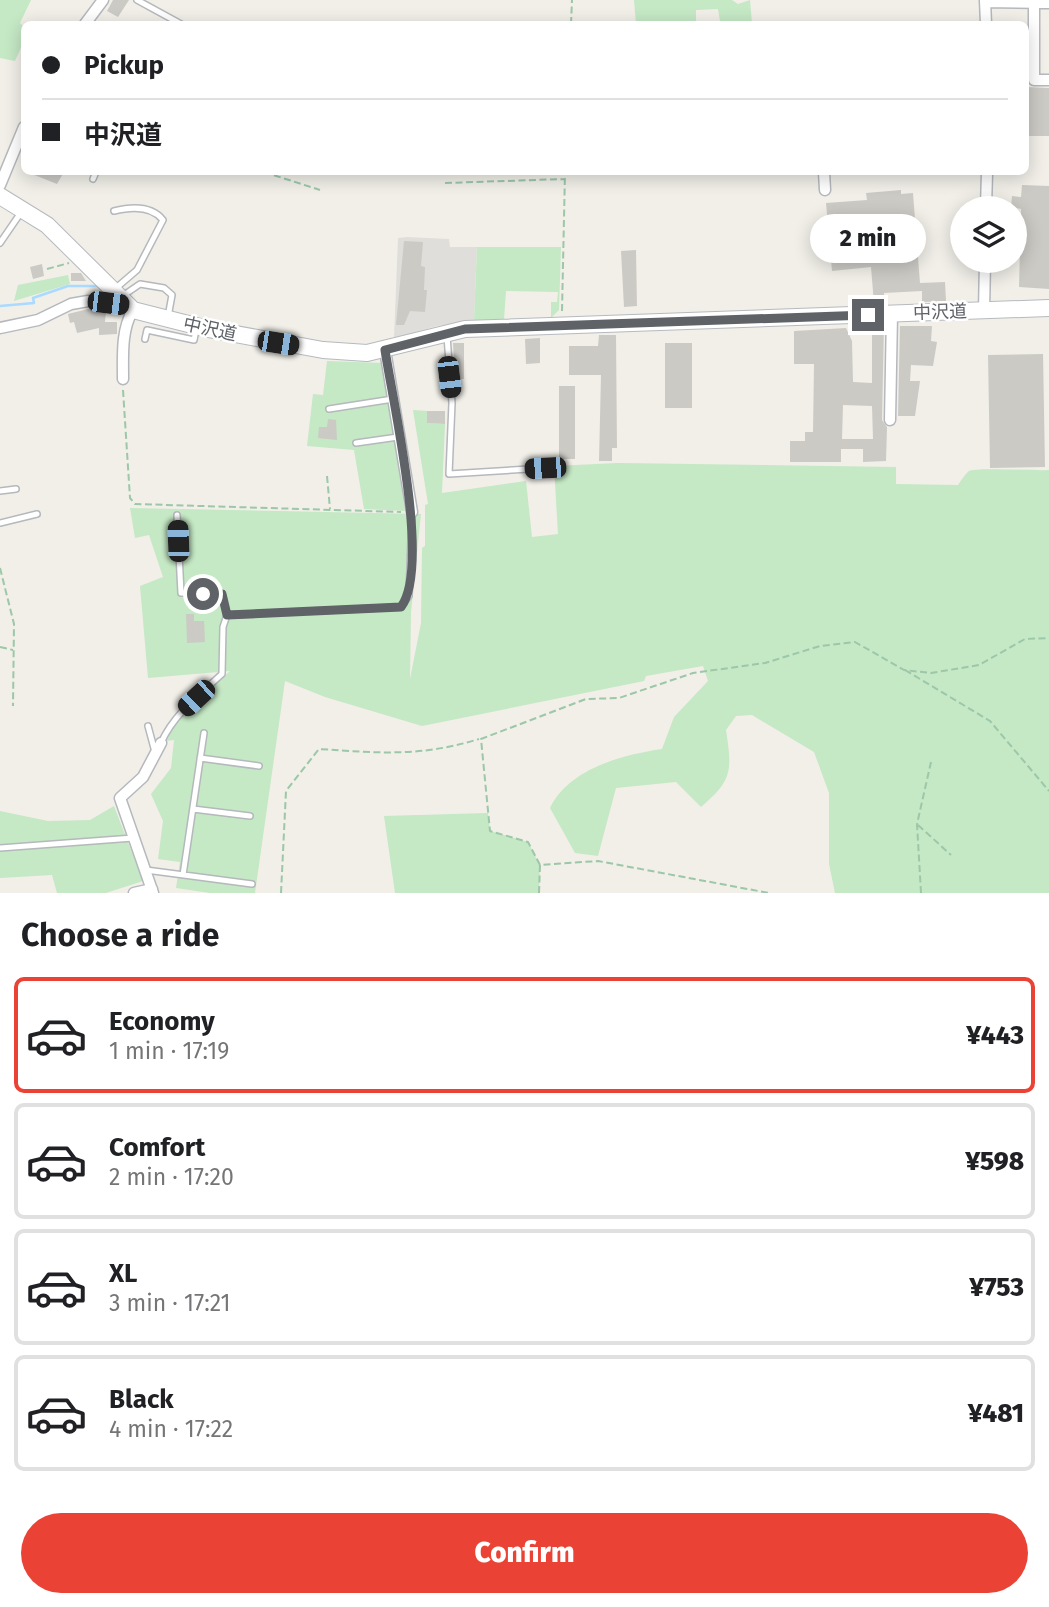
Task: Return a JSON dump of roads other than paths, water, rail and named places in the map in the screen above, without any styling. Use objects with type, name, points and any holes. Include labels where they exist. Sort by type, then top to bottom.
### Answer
[{"type":"street","points":[[87,21],[103,0]]},
{"type":"street","points":[[986,21],[985,1],[1049,3]]},
{"type":"street","points":[[1034,1],[1034,80],[1049,80]]},
{"type":"street","points":[[0,185],[21,134]]},
{"type":"street","points":[[824,175],[825,190]]},
{"type":"street","points":[[986,196],[987,175]]},
{"type":"street","name":"中沢道","points":[[0,196],[47,225],[124,301],[168,320],[196,327],[323,350],[368,353],[447,332],[1049,308]]},
{"type":"street","points":[[984,311],[985,273]]},
{"type":"street","points":[[0,328],[38,320],[71,304],[124,301],[128,319],[123,345],[123,379]]},
{"type":"street","points":[[890,420],[891,314]]},
{"type":"street","points":[[385,350],[412,512]]},
{"type":"street","points":[[134,893],[153,891],[120,798],[143,777],[161,743]]},
{"type":"lane","points":[[137,0],[176,21]]},
{"type":"lane","points":[[93,179],[95,175]]},
{"type":"lane","points":[[114,211],[137,208],[155,213],[163,220],[136,270],[124,301]]},
{"type":"lane","points":[[0,243],[23,209]]},
{"type":"lane","points":[[124,301],[140,284],[164,288],[172,295],[168,320]]},
{"type":"lane","points":[[145,339],[146,330],[194,340],[196,327]]},
{"type":"lane","points":[[447,332],[452,403],[449,474],[545,468],[545,472]]},
{"type":"lane","points":[[329,409],[393,399]]},
{"type":"lane","points":[[356,443],[398,437]]},
{"type":"lane","points":[[0,491],[16,489]]},
{"type":"lane","points":[[227,615],[401,607],[409,596],[412,512]]},
{"type":"lane","points":[[0,523],[37,514]]},
{"type":"lane","points":[[161,743],[168,728],[182,711],[222,674],[223,627],[227,615],[222,594],[181,593],[177,515]]},
{"type":"lane","points":[[148,726],[156,755]]},
{"type":"lane","points":[[183,875],[204,733]]},
{"type":"lane","points":[[200,758],[259,766]]},
{"type":"lane","points":[[193,809],[250,816]]},
{"type":"lane","points":[[0,848],[134,838]]},
{"type":"lane","points":[[146,870],[252,884]]},
{"type":"waterway","points":[[0,306],[34,303],[33,298],[68,286],[100,286]]}]
